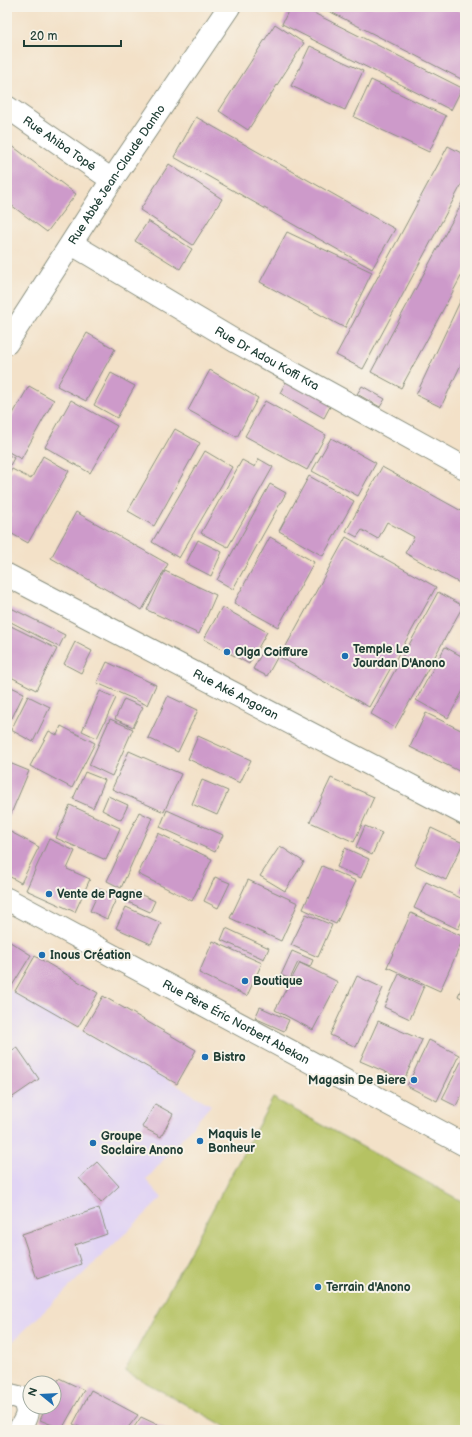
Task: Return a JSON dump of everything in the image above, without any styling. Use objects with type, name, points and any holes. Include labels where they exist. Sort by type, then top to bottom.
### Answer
[{"type":"street","name":"Rue Abbé Jean-Claude Danho","points":[[7,344],[112,180],[229,7]]},
{"type":"street","name":"Rue Ahiba Topé","points":[[7,107],[112,180]]},
{"type":"street","name":"Rue Dr Adou Koffi Kra","points":[[72,244],[235,341],[465,468]]},
{"type":"street","name":"Rue Aké Angoran","points":[[7,575],[465,814]]},
{"type":"street","name":"Rue Père Éric Norbert Abekan","points":[[7,899],[465,1145]]},
{"type":"street","points":[[7,1397],[10,1395],[22,1398],[27,1407],[26,1418],[19,1430]]},
{"type":"shaded area","name":"Groupe Soclaire Anono","points":[[7,988],[211,1105],[146,1180],[162,1198],[7,1347]]},
{"type":"green space","name":"Terrain d'Anono","points":[[273,1098],[465,1203],[465,1430],[232,1430],[125,1371]]},
{"type":"building","points":[[290,7],[302,7],[462,88],[451,110],[282,24]]},
{"type":"building","points":[[321,7],[452,7],[465,13],[465,81]]},
{"type":"building","points":[[275,24],[304,43],[248,130],[219,111]]},
{"type":"building","points":[[310,46],[363,71],[345,110],[291,86]]},
{"type":"building","points":[[371,80],[446,116],[429,152],[354,117]]},
{"type":"building","points":[[196,117],[395,229],[372,269],[174,157]]},
{"type":"building","points":[[7,142],[76,194],[47,232],[7,202]]},
{"type":"building","points":[[448,146],[465,155],[465,178],[363,369],[336,355]]},
{"type":"building","points":[[169,164],[222,199],[193,245],[140,210]]},
{"type":"building","points":[[465,197],[465,269],[401,388],[371,372]]},
{"type":"building","points":[[148,221],[192,249],[180,269],[135,241]]},
{"type":"building","points":[[287,232],[372,272],[345,328],[260,282]]},
{"type":"building","points":[[465,291],[465,356],[441,407],[416,395]]},
{"type":"building","points":[[87,333],[115,349],[86,401],[57,386]]},
{"type":"building","points":[[210,370],[258,398],[237,437],[188,410]]},
{"type":"building","points":[[111,373],[135,386],[117,418],[94,405]]},
{"type":"building","points":[[290,374],[334,399],[324,418],[280,393]]},
{"type":"building","points":[[29,386],[54,400],[21,459],[7,451],[7,424]]},
{"type":"building","points":[[362,386],[385,399],[380,407],[357,394]]},
{"type":"building","points":[[71,400],[117,426],[90,473],[45,447]]},
{"type":"building","points":[[265,401],[326,435],[307,470],[245,436]]},
{"type":"building","points":[[175,429],[200,443],[154,526],[128,511]]},
{"type":"building","points":[[331,438],[376,463],[358,496],[312,471]]},
{"type":"building","points":[[205,451],[232,467],[179,558],[152,542]]},
{"type":"building","points":[[7,454],[14,458],[7,471]]},
{"type":"building","points":[[43,456],[69,471],[28,543],[7,531],[7,521],[11,514],[7,512],[7,478],[12,469],[31,479]]},
{"type":"building","points":[[259,459],[273,467],[228,547],[201,533],[242,460],[255,467]]},
{"type":"building","points":[[382,467],[465,513],[465,586],[405,553],[414,537],[387,522],[378,539],[362,530],[357,537],[346,531]]},
{"type":"building","points":[[309,476],[354,501],[323,556],[279,531]]},
{"type":"building","points":[[270,484],[286,493],[233,589],[217,580]]},
{"type":"building","points":[[76,512],[168,564],[142,610],[51,558]]},
{"type":"building","points":[[270,537],[314,562],[278,627],[234,603]]},
{"type":"building","points":[[346,537],[436,587],[369,707],[280,657]]},
{"type":"building","points":[[198,540],[222,552],[211,576],[186,563]]},
{"type":"building","points":[[165,571],[216,595],[199,634],[147,610]]},
{"type":"building","points":[[438,592],[463,606],[395,728],[371,714]]},
{"type":"building","points":[[222,607],[267,632],[249,664],[204,639]]},
{"type":"building","points":[[11,608],[65,635],[59,647],[7,620]]},
{"type":"building","points":[[7,624],[57,649],[36,690],[7,675]]},
{"type":"building","points":[[75,642],[92,651],[81,673],[64,664]]},
{"type":"building","points":[[445,647],[465,658],[465,687],[448,718],[416,700]]},
{"type":"building","points":[[264,649],[278,656],[267,676],[253,669]]},
{"type":"building","points":[[107,662],[156,685],[147,705],[97,683]]},
{"type":"building","points":[[7,685],[24,693],[12,718],[7,716]]},
{"type":"building","points":[[100,691],[116,698],[97,738],[82,731]]},
{"type":"building","points":[[28,696],[50,707],[33,742],[11,730]]},
{"type":"building","points":[[168,696],[198,710],[178,752],[148,738]]},
{"type":"building","points":[[124,699],[143,707],[133,727],[115,719]]},
{"type":"building","points":[[426,713],[465,732],[465,763],[461,772],[410,747]]},
{"type":"building","points":[[110,719],[133,729],[112,776],[89,765]]},
{"type":"building","points":[[61,726],[95,743],[72,788],[30,766],[49,731],[57,735]]},
{"type":"building","points":[[198,736],[251,760],[240,783],[188,759]]},
{"type":"building","points":[[129,751],[181,774],[164,812],[112,789]]},
{"type":"building","points":[[7,762],[29,771],[10,816],[7,815]]},
{"type":"building","points":[[85,772],[105,780],[93,808],[73,799]]},
{"type":"building","points":[[331,778],[374,797],[354,842],[310,822]]},
{"type":"building","points":[[202,780],[228,791],[217,815],[192,804]]},
{"type":"building","points":[[108,796],[128,805],[121,820],[102,810]]},
{"type":"building","points":[[70,805],[120,828],[106,860],[56,838]]},
{"type":"building","points":[[167,810],[223,835],[215,852],[160,827]]},
{"type":"building","points":[[139,812],[152,818],[121,888],[107,881]]},
{"type":"building","points":[[365,826],[382,833],[372,855],[356,847]]},
{"type":"building","points":[[431,828],[463,843],[446,880],[415,865]]},
{"type":"building","points":[[7,830],[39,847],[21,883],[7,875]]},
{"type":"building","points":[[158,833],[212,859],[192,901],[138,874]]},
{"type":"building","points":[[49,839],[75,851],[67,869],[90,879],[75,912],[26,890]]},
{"type":"building","points":[[280,846],[304,862],[285,891],[260,876]]},
{"type":"building","points":[[345,848],[369,859],[361,878],[337,867]]},
{"type":"building","points":[[322,866],[356,881],[336,924],[303,909]]},
{"type":"building","points":[[215,877],[230,883],[218,908],[204,901]]},
{"type":"building","points":[[465,879],[465,894],[459,891]]},
{"type":"building","points":[[248,880],[298,903],[281,941],[230,918]]},
{"type":"building","points":[[426,882],[465,900],[465,915],[458,929],[414,908]]},
{"type":"building","points":[[100,889],[117,897],[107,919],[90,911]]},
{"type":"building","points":[[133,891],[155,901],[150,912],[128,902]]},
{"type":"building","points":[[126,907],[161,923],[151,944],[116,928]]},
{"type":"building","points":[[411,913],[464,937],[440,991],[387,967]]},
{"type":"building","points":[[306,914],[332,925],[318,957],[291,945]]},
{"type":"building","points":[[226,928],[269,948],[264,959],[221,940]]},
{"type":"building","points":[[7,940],[31,955],[10,989],[7,988]]},
{"type":"building","points":[[213,941],[262,963],[247,996],[199,973]]},
{"type":"building","points":[[292,951],[313,960],[310,967],[298,962],[290,979],[281,975]]},
{"type":"building","points":[[35,956],[98,993],[78,1027],[15,991]]},
{"type":"building","points":[[300,963],[338,982],[313,1030],[275,1010]]},
{"type":"building","points":[[399,974],[424,986],[410,1019],[384,1007]]},
{"type":"building","points":[[357,976],[383,988],[356,1047],[330,1035]]},
{"type":"building","points":[[465,980],[465,1000],[458,996]]},
{"type":"building","points":[[103,996],[196,1050],[177,1084],[83,1030]]},
{"type":"building","points":[[260,1007],[289,1020],[284,1031],[255,1018]]},
{"type":"building","points":[[378,1021],[422,1040],[404,1080],[360,1061]]},
{"type":"building","points":[[429,1040],[459,1055],[437,1101],[407,1086]]},
{"type":"building","points":[[17,1047],[39,1079],[7,1101],[7,1054]]},
{"type":"building","points":[[465,1054],[465,1088],[456,1106],[442,1099]]},
{"type":"building","points":[[155,1104],[173,1114],[161,1137],[142,1127]]},
{"type":"building","points":[[97,1162],[119,1186],[101,1203],[79,1178]]},
{"type":"building","points":[[99,1208],[107,1234],[75,1245],[81,1264],[37,1279],[22,1234]]},
{"type":"building","points":[[62,1379],[84,1390],[62,1429],[40,1420],[42,1415],[62,1415]]},
{"type":"building","points":[[91,1390],[138,1415],[126,1430],[86,1430],[73,1424]]},
{"type":"building","points":[[141,1417],[169,1430],[132,1430]]},
{"type":"place","name":"Olga Coiffure","points":[[227,652]]},
{"type":"place","name":"Temple Le Jourdan D'Anono","points":[[345,656]]},
{"type":"place","name":"Vente de Pagne","points":[[49,894]]},
{"type":"place","name":"Inous Création","points":[[42,955]]},
{"type":"place","name":"Boutique","points":[[245,981]]},
{"type":"place","name":"Bistro","points":[[205,1057]]},
{"type":"place","name":"Magasin De Biere","points":[[414,1080]]},
{"type":"place","name":"Maquis le Bonheur","points":[[200,1141]]},
{"type":"place","name":"Groupe Soclaire Anono","points":[[93,1143]]},
{"type":"place","name":"Terrain d'Anono","points":[[318,1287]]}]
